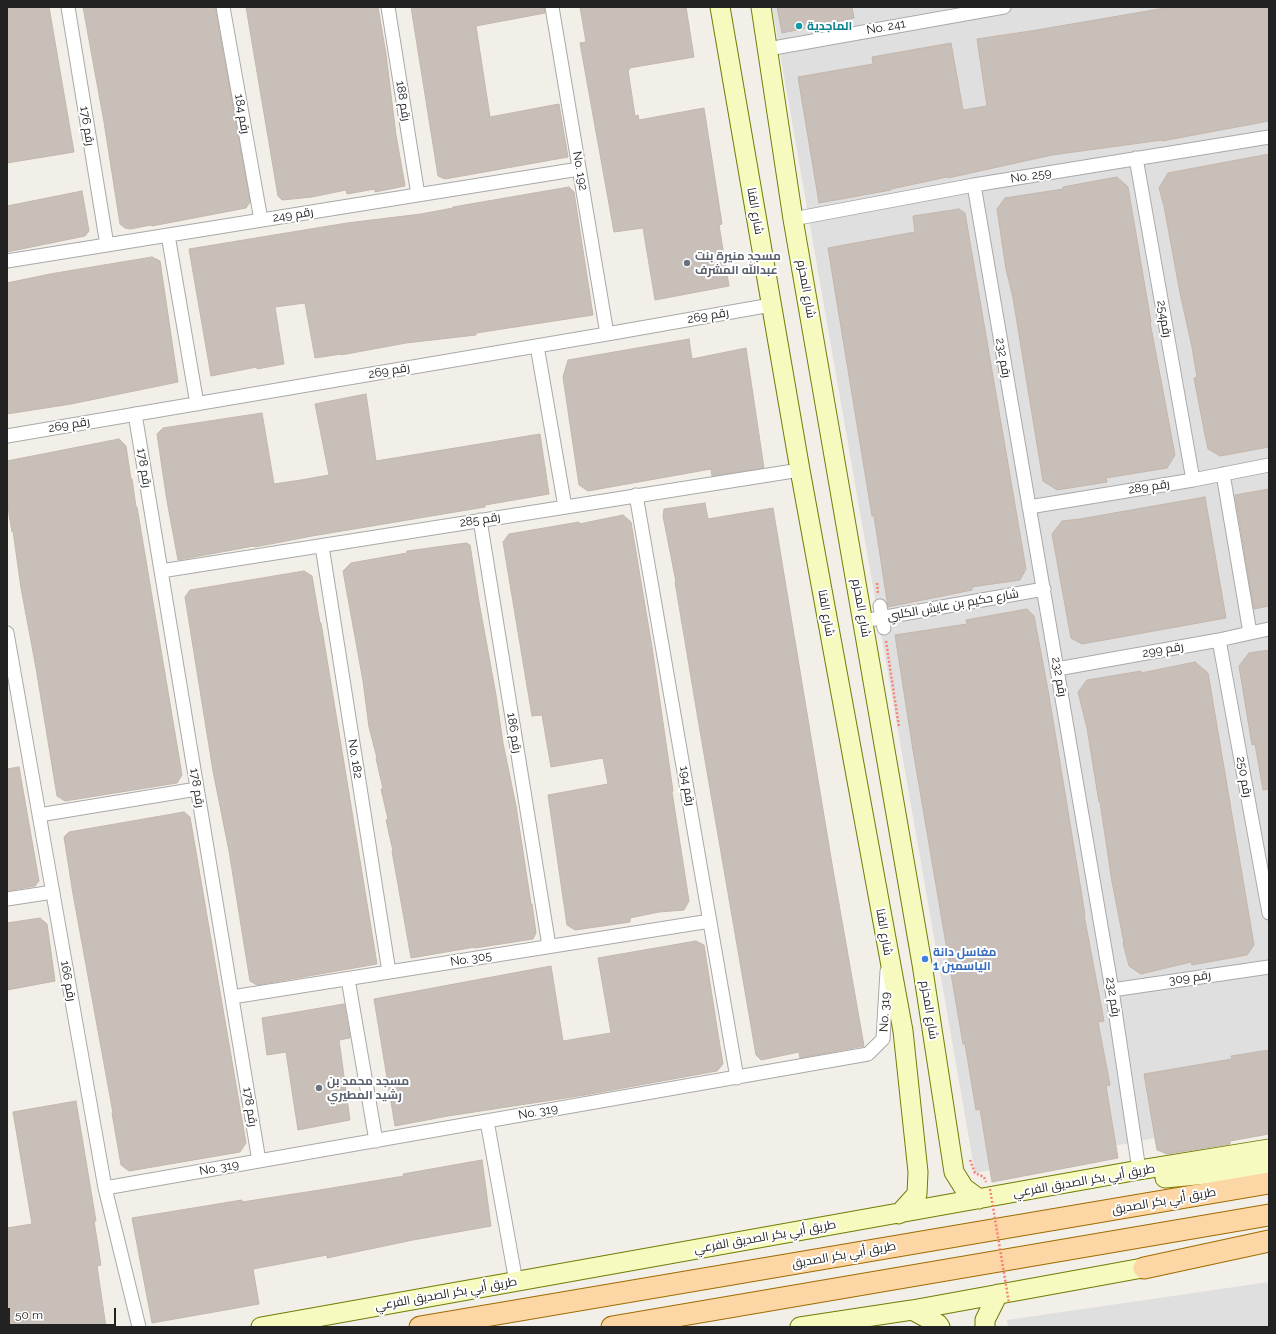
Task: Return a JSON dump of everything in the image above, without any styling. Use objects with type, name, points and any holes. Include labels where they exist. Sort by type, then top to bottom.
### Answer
[{"type":"main road","name":"طريق أبي بكر الصديق","points":[[420,1327],[1269,1183]]},
{"type":"main road","points":[[612,1327],[1269,1215]]},
{"type":"main road","points":[[1144,1268],[1269,1241]]},
{"type":"street","name":"رقم 176","points":[[68,7],[107,245]]},
{"type":"street","name":"رقم 184","points":[[223,7],[262,220]]},
{"type":"street","name":"رقم 188","points":[[388,7],[418,195]]},
{"type":"street","name":"No. 192","points":[[552,7],[607,334]]},
{"type":"street","name":"شارع القنا","points":[[720,7],[770,305],[902,1030],[918,1172],[917,1194],[899,1214]]},
{"type":"street","name":"شارع المحزم","points":[[761,7],[794,219],[922,964],[954,1172],[964,1188],[984,1194]]},
{"type":"street","name":"No. 241","points":[[768,49],[949,12],[1004,7]]},
{"type":"street","name":"No. 259","points":[[794,219],[974,185],[1269,137]]},
{"type":"street","name":"رقم254","points":[[1136,158],[1193,480]]},
{"type":"street","name":"رقم 249","points":[[7,262],[579,169]]},
{"type":"street","name":"رقم 232","points":[[974,185],[1112,990],[1139,1170]]},
{"type":"street","points":[[168,235],[197,404]]},
{"type":"street","name":"رقم 269","points":[[7,436],[770,305]]},
{"type":"street","points":[[537,346],[565,507]]},
{"type":"street","name":"رقم 178","points":[[135,414],[259,1161]]},
{"type":"street","name":"رقم 289","points":[[1029,506],[1193,480],[1269,465]]},
{"type":"street","name":"رقم 285","points":[[161,571],[800,470]]},
{"type":"street","points":[[1223,474],[1250,632]]},
{"type":"street","name":"رقم 194","points":[[636,495],[737,1078]]},
{"type":"street","name":"رقم 186","points":[[480,520],[549,946]]},
{"type":"street","name":"No. 182","points":[[322,546],[389,972]]},
{"type":"street","name":"شارع حكيم بن عايش الكلبي","points":[[863,621],[1044,589]]},
{"type":"street","name":"رقم 299","points":[[1057,669],[1219,640],[1269,629]]},
{"type":"street","name":"رقم 166","points":[[7,633],[104,1188],[139,1327]]},
{"type":"street","name":"رقم 250","points":[[1219,640],[1269,913]]},
{"type":"street","points":[[39,815],[197,789]]},
{"type":"street","points":[[7,899],[53,892]]},
{"type":"street","name":"No. 305","points":[[232,997],[710,920]]},
{"type":"street","name":"No. 319","points":[[104,1188],[868,1054],[883,1039],[888,955]]},
{"type":"street","points":[[902,1030],[908,1062],[922,1068],[930,1062],[934,1048],[922,964]]},
{"type":"street","name":"رقم 309","points":[[1112,990],[1269,967]]},
{"type":"street","points":[[348,979],[376,1141]]},
{"type":"street","points":[[488,1121],[516,1282]]},
{"type":"street","name":"طريق أبي بكر الصديق الفرعي","points":[[261,1327],[899,1214],[984,1194],[1029,1191],[1139,1170],[1269,1149]]},
{"type":"street","points":[[1029,1191],[1269,1168]]},
{"type":"street","points":[[800,1327],[1004,1298],[1144,1268],[1269,1247]]},
{"type":"street","points":[[985,1327],[985,1320],[1004,1298]]},
{"type":"street","points":[[912,1310],[938,1324],[940,1327]]},
{"type":"path","points":[[984,1194],[1004,1298]]},
{"type":"shaded area","points":[[772,7],[1269,7],[1269,1116],[975,1173]]},
{"type":"shaded area","points":[[1269,1282],[1269,1327],[1008,1327],[1007,1320]]},
{"type":"building","points":[[7,7],[49,7],[74,152],[7,163]]},
{"type":"building","points":[[83,7],[215,7],[250,202],[246,208],[130,229],[125,228],[120,224],[104,122]]},
{"type":"building","points":[[246,7],[378,7],[386,54],[396,135],[405,186],[375,192],[375,189],[347,194],[346,190],[312,197],[282,200],[278,196]]},
{"type":"building","points":[[411,7],[544,7],[545,13],[476,26],[490,117],[559,104],[568,157],[445,179],[438,176]]},
{"type":"building","points":[[580,7],[686,7],[694,57],[629,68],[630,69],[628,70],[635,116],[638,115],[639,120],[704,108],[722,224],[719,225],[729,286],[655,300],[643,228],[614,232],[580,43],[586,42]]},
{"type":"building","name":"الماجدية","points":[[777,7],[852,7],[854,18],[782,33]]},
{"type":"building","points":[[1165,7],[1269,7],[1269,121],[1162,141],[1052,155],[891,190],[819,203],[798,77],[873,64],[872,57],[951,43],[963,110],[987,106],[977,39]]},
{"type":"building","points":[[1269,154],[1269,447],[1220,456],[1208,449],[1194,378],[1197,377],[1192,347],[1180,293],[1164,206],[1159,188],[1168,173]]},
{"type":"building","points":[[1117,177],[1128,187],[1150,322],[1175,455],[1167,468],[1106,478],[1107,482],[1057,490],[1043,481],[997,209],[1005,198],[1063,189],[1063,187]]},
{"type":"building","points":[[569,187],[574,192],[593,315],[476,333],[476,335],[406,343],[341,355],[315,358],[305,303],[275,307],[284,364],[257,369],[257,367],[211,376],[189,249],[347,223],[421,214]]},
{"type":"building","points":[[82,191],[89,231],[85,236],[7,252],[7,206]]},
{"type":"building","points":[[959,209],[965,213],[1026,569],[1020,580],[972,587],[972,590],[888,607],[828,248],[915,232],[913,216]]},
{"type":"building","points":[[152,257],[160,261],[178,382],[71,404],[7,414],[7,283],[50,274]]},
{"type":"building","points":[[689,339],[692,359],[746,348],[764,468],[712,476],[711,469],[588,491],[579,485],[563,377],[568,360]]},
{"type":"building","points":[[366,394],[376,461],[540,434],[549,494],[485,505],[485,507],[178,560],[157,434],[163,428],[262,413],[274,484],[301,480],[329,475],[315,404]]},
{"type":"building","points":[[119,439],[126,446],[182,775],[177,783],[65,801],[57,796],[21,588],[13,531],[12,532],[7,502],[7,461]]},
{"type":"building","points":[[1269,489],[1269,606],[1254,609],[1235,495]]},
{"type":"building","points":[[1205,497],[1226,618],[1082,644],[1071,638],[1052,534],[1062,521]]},
{"type":"building","points":[[705,503],[708,519],[773,508],[864,1046],[800,1058],[799,1052],[761,1060],[756,1055],[676,582],[663,516],[664,509]]},
{"type":"building","points":[[623,515],[631,522],[652,647],[689,901],[684,910],[659,912],[630,918],[630,922],[575,930],[567,925],[548,795],[608,784],[603,758],[551,767],[542,715],[532,716],[503,542],[509,534],[579,522],[579,524]]},
{"type":"building","points":[[466,543],[470,545],[503,743],[516,806],[536,933],[533,939],[411,958],[393,851],[386,820],[388,819],[381,789],[383,789],[369,727],[363,681],[343,571],[351,563],[407,553],[407,551]]},
{"type":"building","points":[[304,571],[312,576],[321,623],[377,964],[257,985],[250,981],[229,851],[213,771],[185,597],[190,590]]},
{"type":"building","points":[[1027,609],[1034,616],[1048,690],[1084,915],[1104,1021],[1098,1022],[1110,1085],[1106,1086],[1118,1158],[992,1182],[980,1109],[976,1110],[965,1044],[963,1044],[895,635],[967,624],[966,620]]},
{"type":"building","points":[[1269,650],[1269,789],[1263,790],[1255,744],[1252,745],[1239,666],[1249,653]]},
{"type":"building","points":[[1195,662],[1208,673],[1254,945],[1247,955],[1192,965],[1191,962],[1141,974],[1129,966],[1123,943],[1087,728],[1078,692],[1087,680],[1141,671],[1141,673]]},
{"type":"building","points":[[19,767],[39,881],[35,886],[7,891],[7,769]]},
{"type":"building","points":[[184,812],[190,817],[246,1143],[240,1152],[129,1171],[121,1165],[64,837],[69,832]]},
{"type":"building","points":[[40,918],[47,924],[55,981],[7,990],[7,923]]},
{"type":"building","points":[[696,941],[704,945],[723,1064],[717,1071],[585,1095],[448,1116],[395,1126],[374,999],[551,966],[563,1041],[611,1033],[598,958]]},
{"type":"building","points":[[344,1004],[350,1038],[339,1040],[350,1120],[298,1130],[286,1052],[267,1055],[262,1018]]},
{"type":"building","points":[[1269,1050],[1269,1134],[1230,1141],[1230,1144],[1167,1154],[1157,1150],[1144,1074],[1232,1059],[1231,1056]]},
{"type":"building","points":[[76,1101],[96,1221],[94,1221],[101,1265],[97,1266],[106,1327],[7,1327],[7,1228],[32,1224],[13,1112]]},
{"type":"building","points":[[482,1160],[491,1226],[327,1258],[327,1255],[253,1269],[259,1304],[152,1323],[132,1218],[242,1200],[242,1202],[326,1189],[404,1176],[403,1174]]},
{"type":"place","name":"الماجدية","points":[[799,26]]},
{"type":"place","name":"مسجد منيرة بنت عبدالله المشرف","points":[[687,263]]},
{"type":"place","name":"مغاسل دانة الياسمين 1","points":[[925,959]]},
{"type":"place","name":"مسجد محمد بن رشيد المطيري","points":[[319,1088]]}]
